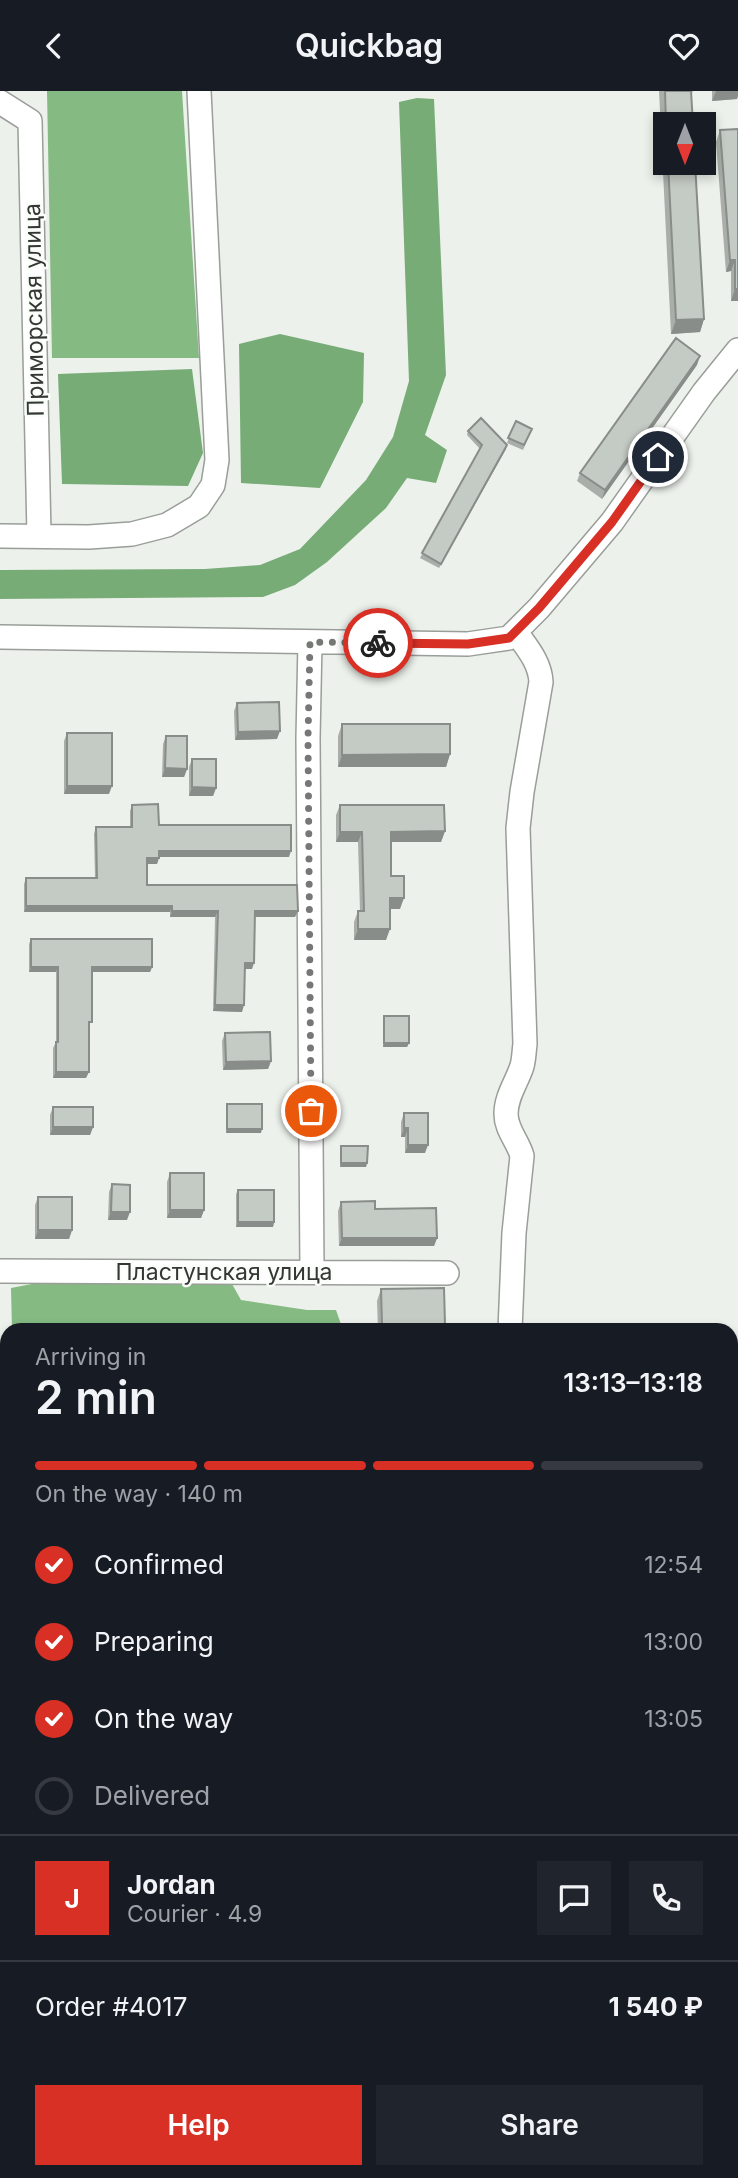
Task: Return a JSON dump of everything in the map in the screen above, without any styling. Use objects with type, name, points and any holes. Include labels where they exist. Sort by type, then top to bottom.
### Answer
[{"type":"street","points":[[0,536],[89,537],[132,534],[167,525],[199,506],[213,485],[217,460],[199,91]]},
{"type":"street","name":"Приморская улица","points":[[0,102],[30,121],[38,535]]},
{"type":"street","points":[[0,637],[468,644],[509,638],[612,522],[704,392],[738,350]]},
{"type":"street","points":[[510,1323],[514,1233],[522,1156],[505,1115],[508,1098],[523,1063],[524,1044],[518,828],[541,682],[537,662],[516,632]]},
{"type":"street","points":[[310,642],[308,738],[312,1271]]},
{"type":"street","name":"Пластунская улица","points":[[0,1271],[447,1273]]},
{"type":"shaded area","points":[[47,91],[182,91],[199,358],[52,358]]},
{"type":"shaded area","points":[[417,98],[434,99],[446,375],[425,435],[447,450],[436,483],[407,478],[386,508],[327,562],[295,585],[263,597],[0,599],[0,570],[205,569],[260,565],[300,549],[366,480],[393,437],[409,381],[399,102]]},
{"type":"shaded area","points":[[280,334],[364,353],[363,402],[320,488],[241,483],[239,344]]},
{"type":"shaded area","points":[[192,369],[203,453],[188,486],[62,484],[58,374]]},
{"type":"shaded area","points":[[188,1279],[232,1284],[241,1300],[307,1310],[336,1310],[341,1323],[12,1323],[11,1288],[37,1283]]},
{"type":"building","points":[[665,91],[691,91],[692,112],[666,112]]},
{"type":"building","points":[[738,129],[738,289],[735,289],[735,260],[730,260],[720,130]]},
{"type":"building","points":[[669,175],[696,175],[704,319],[676,320]]},
{"type":"building","points":[[676,338],[700,356],[605,490],[580,473]]},
{"type":"building","points":[[481,418],[507,445],[441,564],[422,553],[482,445],[468,431]]},
{"type":"building","points":[[516,421],[532,429],[524,445],[508,438]]},
{"type":"building","points":[[279,702],[280,731],[238,732],[237,703]]},
{"type":"building","points":[[342,724],[450,724],[450,754],[342,755]]},
{"type":"building","points":[[67,733],[112,733],[112,786],[67,786]]},
{"type":"building","points":[[166,736],[187,736],[187,769],[165,768]]},
{"type":"building","points":[[192,759],[216,759],[216,788],[192,787]]},
{"type":"building","points":[[158,804],[159,825],[291,825],[291,851],[159,851],[159,858],[147,858],[147,885],[297,885],[298,911],[255,911],[254,963],[245,963],[244,1005],[215,1005],[218,911],[172,911],[172,906],[26,906],[26,878],[97,878],[96,827],[132,827],[132,805]]},
{"type":"building","points":[[340,805],[444,805],[445,831],[391,832],[391,876],[404,876],[404,898],[390,898],[390,929],[358,929],[358,911],[364,911],[362,832],[340,832]]},
{"type":"building","points":[[31,939],[152,939],[152,967],[92,967],[89,1072],[56,1072],[58,967],[31,967]]},
{"type":"building","points":[[384,1016],[409,1016],[409,1043],[384,1043]]},
{"type":"building","points":[[270,1032],[271,1061],[226,1062],[225,1033]]},
{"type":"building","points":[[227,1104],[262,1104],[262,1129],[227,1129]]},
{"type":"building","points":[[53,1107],[93,1107],[93,1127],[53,1127]]},
{"type":"building","points":[[404,1113],[428,1113],[428,1145],[408,1145],[408,1128],[404,1128]]},
{"type":"building","points":[[341,1146],[368,1146],[367,1163],[341,1163]]},
{"type":"building","points":[[170,1173],[204,1173],[204,1210],[170,1210]]},
{"type":"building","points":[[112,1184],[130,1185],[130,1212],[111,1212]]},
{"type":"building","points":[[238,1190],[274,1190],[274,1222],[238,1222]]},
{"type":"building","points":[[38,1197],[72,1197],[72,1230],[38,1230]]},
{"type":"building","points":[[375,1201],[375,1209],[436,1208],[437,1238],[342,1238],[341,1202]]},
{"type":"building","points":[[444,1288],[445,1323],[382,1323],[381,1289]]},
{"type":"way so far","points":[[311,1111],[308,738],[310,642],[378,643]]},
{"type":"route","points":[[378,643],[468,644],[509,638],[539,608],[612,522],[658,457]]}]
